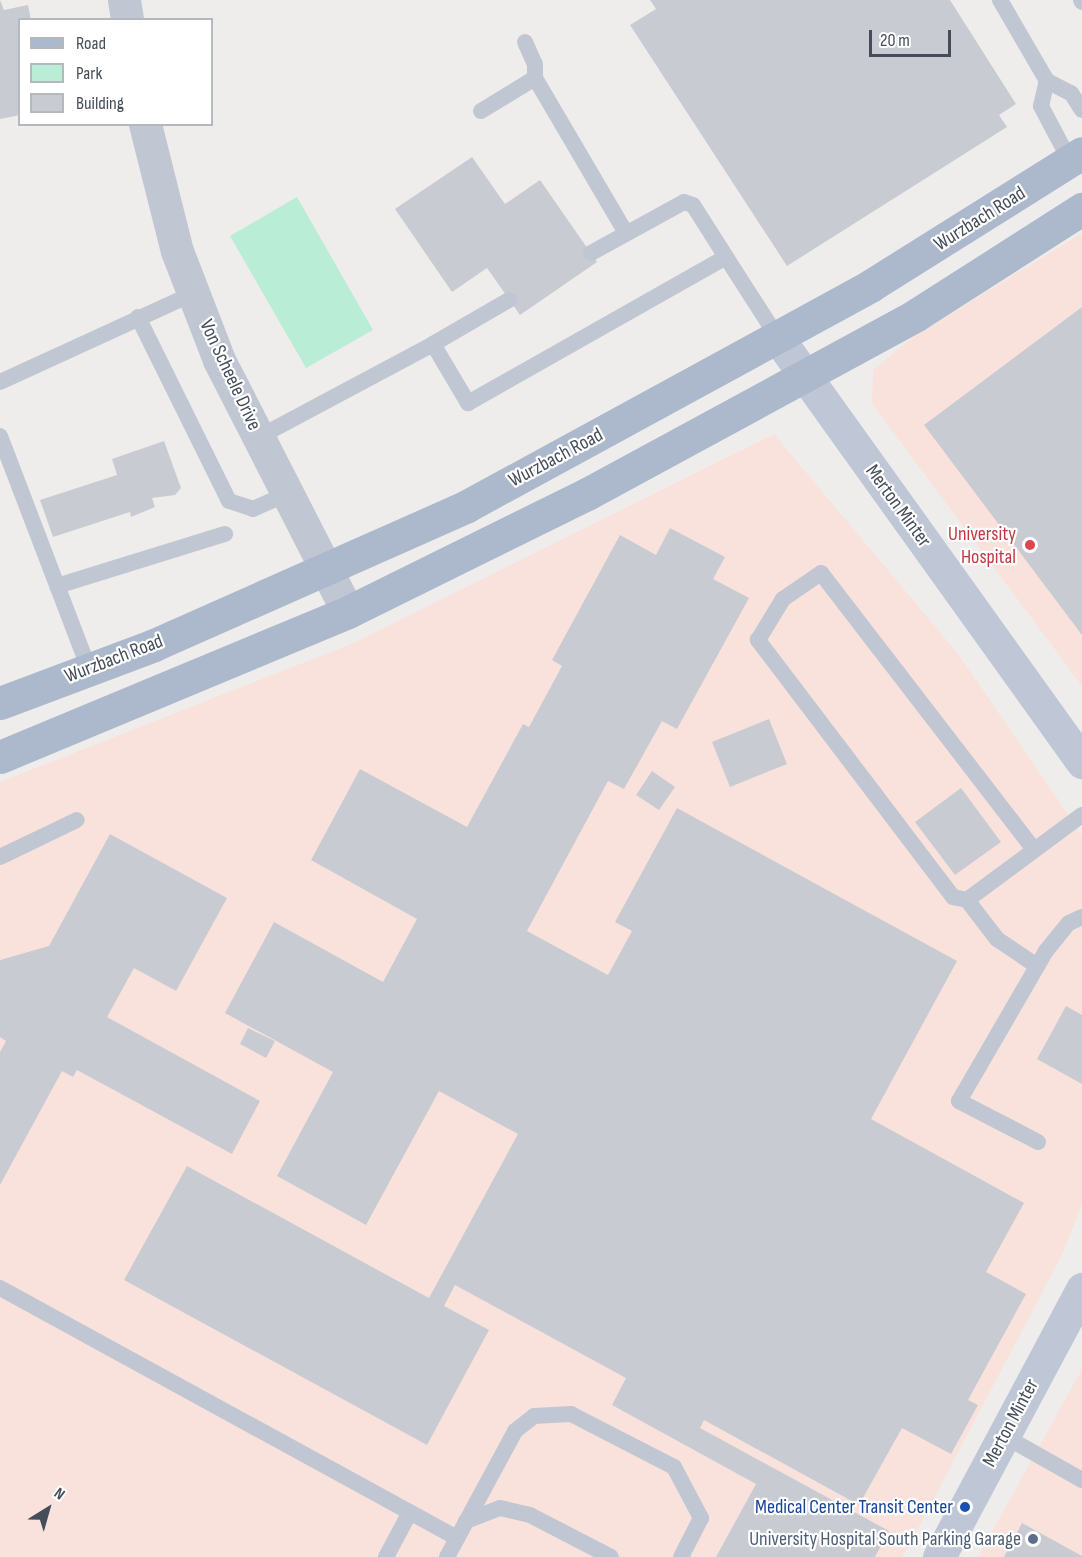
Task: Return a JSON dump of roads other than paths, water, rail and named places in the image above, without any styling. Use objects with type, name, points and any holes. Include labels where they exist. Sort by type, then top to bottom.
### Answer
[{"type":"main road","name":"Wurzbach Road","points":[[0,702],[88,669],[326,570],[467,506],[778,338],[979,222],[1076,157]]},
{"type":"main road","points":[[0,757],[348,612],[587,494],[916,315],[1082,209]]},
{"type":"street","points":[[124,0],[127,18]]},
{"type":"street","name":"Von Scheele Drive","points":[[146,126],[194,293],[219,360],[348,612]]},
{"type":"street","name":"Merton Minter","points":[[778,338],[1082,762]]},
{"type":"street","name":"Merton Minter","points":[[939,1557],[1082,1289]]},
{"type":"lane","points":[[999,0],[1047,81],[1071,93],[1082,110]]},
{"type":"lane","points":[[525,42],[535,64],[535,78],[626,233]]},
{"type":"lane","points":[[482,111],[535,78]]},
{"type":"lane","points":[[1047,81],[1041,106],[1076,157]]},
{"type":"lane","points":[[591,253],[684,202],[693,205],[778,338]]},
{"type":"lane","points":[[433,344],[468,403],[726,256]]},
{"type":"lane","points":[[0,382],[194,293]]},
{"type":"lane","points":[[259,437],[433,344],[509,300]]},
{"type":"lane","points":[[138,317],[229,501],[254,508],[287,494]]},
{"type":"lane","points":[[0,436],[88,669]]},
{"type":"lane","points":[[57,586],[225,534]]},
{"type":"lane","points":[[1034,850],[820,573],[783,599],[758,640],[953,897],[967,900],[997,939],[1037,966]]},
{"type":"lane","points":[[967,900],[1082,815]]},
{"type":"lane","points":[[0,857],[77,820]]},
{"type":"lane","points":[[1038,1142],[959,1101],[1037,966],[1069,923],[1082,917]]},
{"type":"lane","points":[[0,1288],[409,1514],[457,1538]]},
{"type":"lane","points":[[447,1557],[515,1431],[534,1416],[571,1414],[674,1467],[701,1518],[681,1557]]},
{"type":"lane","points":[[1004,1436],[1081,1479]]},
{"type":"lane","points":[[466,1521],[500,1508],[530,1515],[611,1557]]},
{"type":"lane","points":[[386,1557],[409,1514]]},
{"type":"place","name":"University Hospital","points":[[1030,545]]},
{"type":"place","name":"Medical Center Transit Center","points":[[965,1507]]},
{"type":"place","name":"University Hospital South Parking Garage","points":[[1033,1539]]}]
